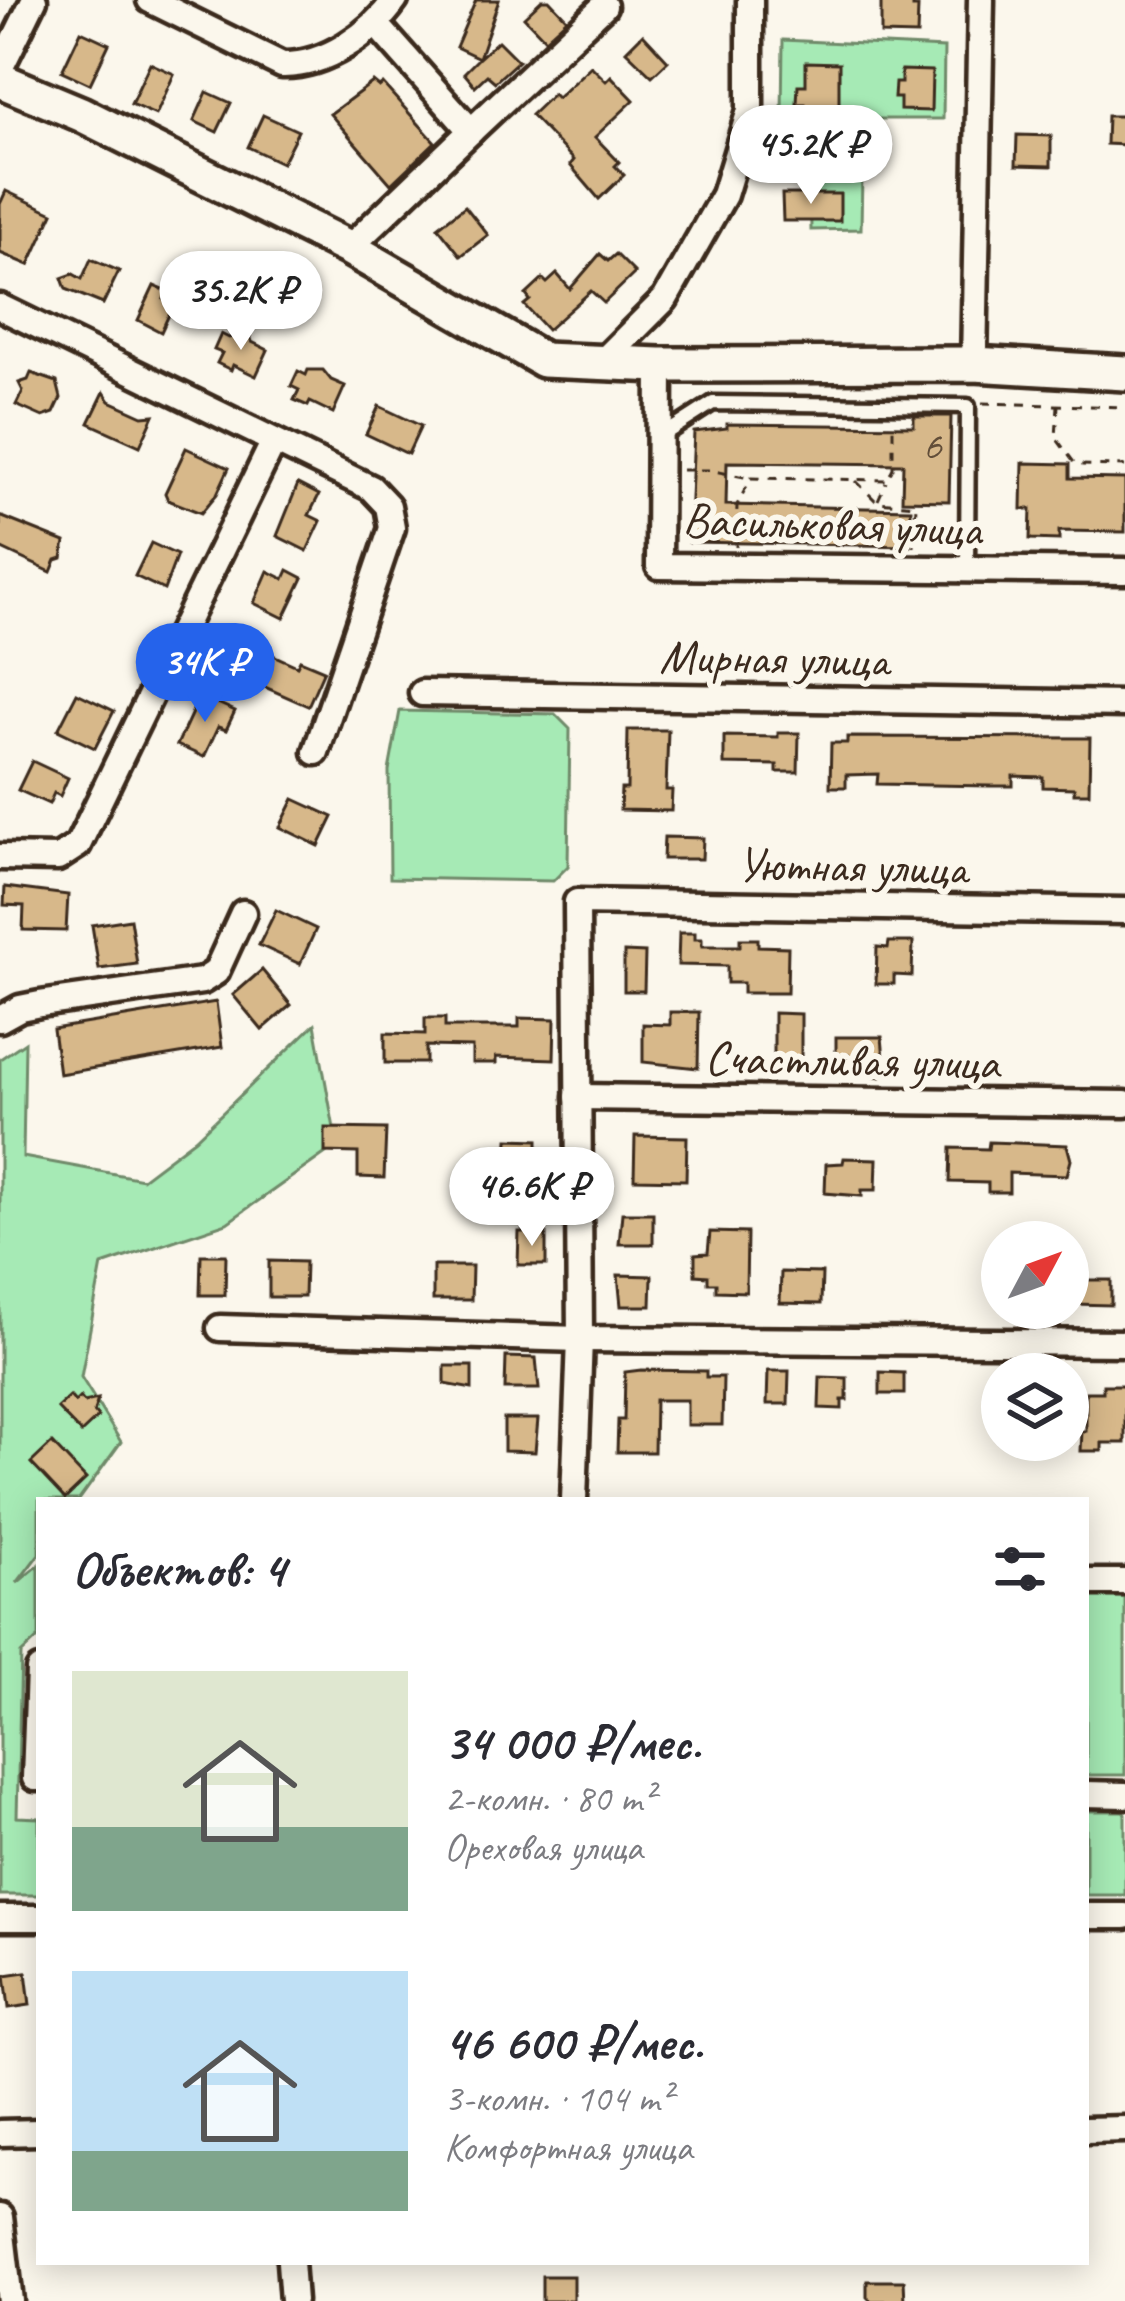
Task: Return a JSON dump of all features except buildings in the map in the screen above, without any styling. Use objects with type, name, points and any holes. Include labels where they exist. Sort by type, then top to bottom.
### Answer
[{"type":"street","points":[[0,69],[34,0]]},
{"type":"street","points":[[150,0],[282,65],[305,66],[377,25],[395,0]]},
{"type":"street","points":[[599,364],[665,299],[724,196],[750,110],[750,0]]},
{"type":"street","points":[[974,364],[981,0]]},
{"type":"street","points":[[349,248],[604,6]]},
{"type":"street","points":[[377,25],[471,131]]},
{"type":"street","points":[[0,80],[81,114],[349,248],[543,360],[660,365],[974,364],[1125,373]]},
{"type":"street","points":[[0,307],[371,488],[388,506],[392,529],[316,752]]},
{"type":"street","name":"Васильковая улица","points":[[660,365],[659,566],[1125,571]]},
{"type":"street","points":[[0,857],[58,858],[78,845],[274,441]]},
{"type":"street","name":"Мирная улица","points":[[422,693],[1125,704]]},
{"type":"street","name":"Уютная улица","points":[[578,1097],[577,902],[1125,911]]},
{"type":"street","points":[[0,1019],[40,1004],[202,981],[216,972],[243,913]]},
{"type":"street","points":[[574,1497],[580,1339],[578,1097]]},
{"type":"street","name":"Счастливая улица","points":[[578,1097],[1125,1104]]},
{"type":"street","points":[[220,1328],[580,1339],[1125,1343]]},
{"type":"street","points":[[1089,1582],[1125,1582]]},
{"type":"street","points":[[1089,1794],[1125,1795]]},
{"type":"street","points":[[1089,1916],[1125,1916]]},
{"type":"street","points":[[0,1918],[36,1918]]},
{"type":"street","points":[[1089,2130],[1125,2129]]},
{"type":"street","points":[[0,2133],[36,2132]]},
{"type":"street","points":[[0,2218],[10,2301]]},
{"type":"street","points":[[290,2265],[293,2301]]},
{"type":"lane","points":[[660,437],[713,403],[968,406],[967,569]]},
{"type":"path","points":[[985,402],[1125,407]]},
{"type":"path","points":[[877,502],[893,468],[893,404]]},
{"type":"path","points":[[1058,405],[1056,438],[1076,465],[1125,466]]},
{"type":"path","points":[[660,471],[887,480]]},
{"type":"path","points":[[736,567],[737,505],[751,478]]},
{"type":"path","points":[[854,480],[877,502],[916,506],[914,548],[932,549],[932,569]]},
{"type":"green space","points":[[783,40],[944,48],[943,119],[863,119],[861,229],[811,230],[810,149],[771,148],[782,117]]},
{"type":"green space","points":[[400,711],[555,714],[570,729],[568,866],[553,881],[390,878],[389,771]]},
{"type":"green space","points":[[315,1024],[337,1145],[227,1223],[102,1265],[81,1377],[121,1442],[81,1497],[36,1497],[36,1558],[17,1583],[36,1567],[36,1640],[21,1654],[17,1817],[36,1818],[36,1895],[0,1895],[0,1059],[25,1042],[23,1157],[142,1179],[195,1139]]},
{"type":"green space","points":[[1089,1596],[1125,1597],[1125,1775],[1089,1775]]},
{"type":"green space","points":[[1089,1811],[1125,1811],[1125,1895],[1089,1895]]}]
